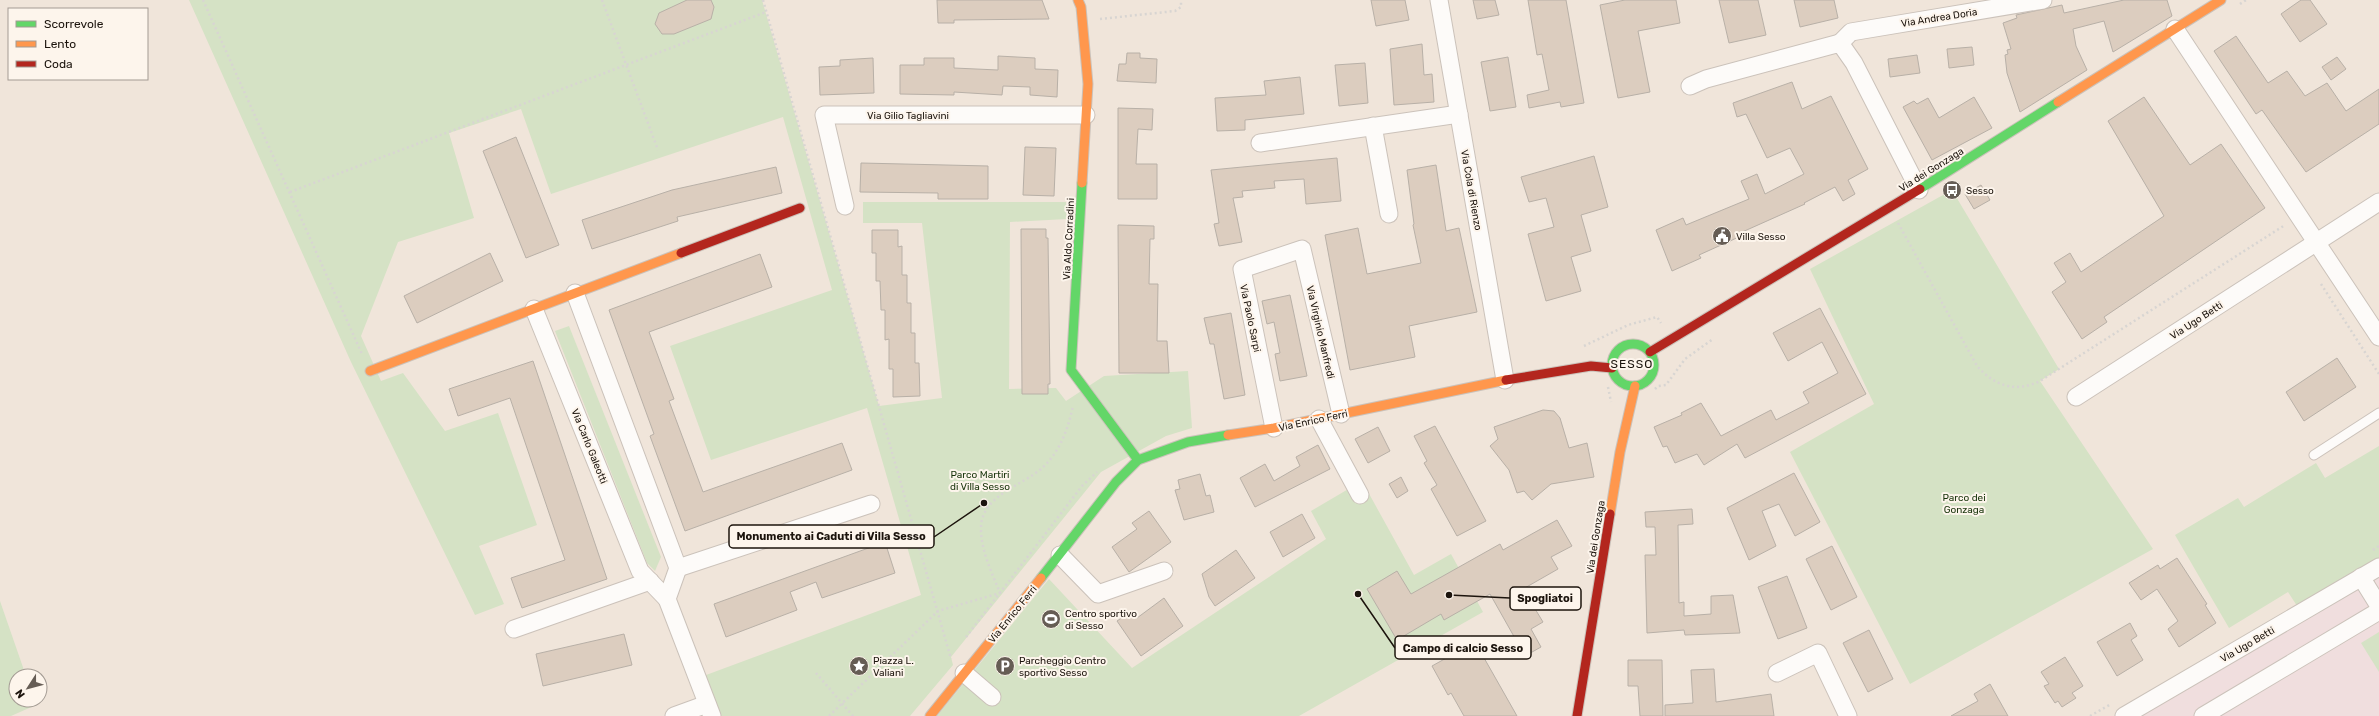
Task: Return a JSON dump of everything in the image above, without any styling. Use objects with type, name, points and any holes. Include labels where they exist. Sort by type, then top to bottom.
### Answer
[{"type":"street","name":"Via Aldo Corradini","points":[[1078,0],[1081,6],[1083,21],[1088,84],[1071,370],[1138,460]]},
{"type":"street","name":"Via Cola di Rienzo","points":[[1439,0],[1506,380]]},
{"type":"street","name":"Via Andrea Doria","points":[[1690,86],[1700,81],[1840,43],[1851,32],[2043,0]]},
{"type":"street","name":"Via dei Gonzaga","points":[[1650,352],[1919,190],[2221,0]]},
{"type":"street","points":[[2175,29],[2379,337]]},
{"type":"street","points":[[1840,43],[1854,63],[1919,190]]},
{"type":"street","points":[[1260,143],[1459,114]]},
{"type":"street","name":"Via Gilio Tagliavini","points":[[845,206],[824,115],[1086,115]]},
{"type":"street","points":[[1373,126],[1389,214]]},
{"type":"street","name":"Via Ugo Betti","points":[[2076,397],[2379,202]]},
{"type":"street","points":[[370,371],[800,208]]},
{"type":"street","name":"Via Virginio Manfredi","points":[[1302,249],[1341,414]]},
{"type":"street","name":"Via Paolo Sarpi","points":[[1274,428],[1242,269],[1302,249]]},
{"type":"street","points":[[575,293],[678,568],[667,598]]},
{"type":"street","name":"Via Carlo Galeotti","points":[[534,309],[640,570],[667,598],[710,710],[674,716]]},
{"type":"street","points":[[1629,344],[1641,345],[1650,352],[1654,360],[1654,369],[1651,377],[1644,383],[1635,386],[1620,381],[1612,368],[1616,353],[1629,344]]},
{"type":"street","name":"Via Enrico Ferri","points":[[930,716],[1060,555],[1116,482],[1138,460],[1188,442],[1274,428],[1506,380],[1591,366],[1612,368]]},
{"type":"street","name":"Via dei Gonzaga","points":[[1577,716],[1620,452],[1635,386]]},
{"type":"street","points":[[1319,419],[1360,495]]},
{"type":"street","points":[[678,568],[871,504]]},
{"type":"street","points":[[1060,555],[1098,594],[1164,571]]},
{"type":"street","name":"Via Ugo Betti","points":[[2131,714],[2379,567]]},
{"type":"street","points":[[2361,577],[2379,606]]},
{"type":"street","points":[[514,629],[650,581]]},
{"type":"street","points":[[2203,716],[2379,611]]},
{"type":"street","points":[[1777,673],[1818,653],[1848,716]]},
{"type":"street","points":[[964,673],[992,697]]},
{"type":"lane","points":[[2314,455],[2379,414]]},
{"type":"path","points":[[203,0],[370,371]]},
{"type":"path","points":[[602,0],[658,150]]},
{"type":"path","points":[[762,0],[951,657],[955,651]]},
{"type":"path","points":[[1083,21],[1175,11],[1181,7],[1181,0]]},
{"type":"path","points":[[290,192],[766,12]]},
{"type":"path","points":[[1897,220],[1977,366],[1994,381],[2015,387],[2028,387],[2299,216]]},
{"type":"path","points":[[2284,226],[2301,253]]},
{"type":"path","points":[[2318,278],[2379,374]]},
{"type":"path","points":[[1580,348],[1628,325],[1657,317],[1684,359],[1666,385],[1658,386],[1653,390]]},
{"type":"path","points":[[1000,593],[983,544],[981,528],[983,518],[986,510],[1004,492],[1043,468],[1062,442],[1072,412],[1077,378]]},
{"type":"path","points":[[964,640],[1082,486],[1103,467]]},
{"type":"path","points":[[829,716],[938,611],[1000,593]]},
{"type":"path","points":[[816,673],[853,716]]},
{"type":"shaded area","points":[[2379,567],[2379,716],[2124,716]]},
{"type":"green space","name":"Parco Martiri di Villa Sesso","points":[[189,0],[762,0],[879,406],[942,398],[922,223],[863,223],[863,202],[1066,202],[1067,219],[1010,222],[1009,389],[1056,388],[1066,401],[1104,376],[1188,371],[1192,428],[1166,436],[1101,472],[951,657],[953,665],[910,716],[712,716],[698,678],[921,595],[867,408],[711,460],[670,346],[832,290],[783,117],[551,194],[521,109],[449,133],[474,218],[398,242],[361,336],[381,381],[403,373],[445,431],[498,413],[537,525],[479,546],[504,604],[475,615],[351,362]]},
{"type":"green space","name":"Parco dei Gonzaga","points":[[1952,190],[2059,369],[2040,381],[2153,549],[1910,684],[1790,452],[1874,404],[1810,269]]},
{"type":"green space","points":[[569,326],[661,557],[655,571],[647,563],[555,331]]},
{"type":"green space","points":[[2379,446],[2379,567],[2301,612],[2288,592],[2229,628],[2175,535],[2238,498],[2244,507],[2316,463],[2325,478]]},
{"type":"green space","points":[[1362,481],[1414,575],[1451,554],[1483,612],[1299,716],[937,716],[1049,579],[1132,668],[1326,539],[1311,511]]},
{"type":"green space","points":[[0,601],[23,668],[8,668],[8,708],[29,708],[11,716],[0,716]]},
{"type":"green space","points":[[2379,632],[2379,672],[2361,643]]},
{"type":"building","points":[[687,0],[711,0],[714,7],[711,19],[674,34],[662,34],[655,24],[659,13]]},
{"type":"building","points":[[937,0],[1042,0],[1049,19],[954,20],[954,23],[938,23]]},
{"type":"building","points":[[1371,0],[1405,0],[1409,20],[1376,26]]},
{"type":"building","points":[[1473,0],[1495,0],[1499,15],[1477,19]]},
{"type":"building","points":[[1528,0],[1566,0],[1584,103],[1561,107],[1560,102],[1529,108],[1527,95],[1549,90],[1542,54],[1537,55]]},
{"type":"building","points":[[1625,0],[1676,0],[1680,23],[1638,31],[1650,92],[1618,98],[1600,5]]},
{"type":"building","points":[[1719,0],[1758,0],[1766,35],[1729,43]]},
{"type":"building","points":[[1794,0],[1834,0],[1838,18],[1800,27]]},
{"type":"building","points":[[2124,0],[2167,0],[2172,16],[2113,52],[2104,21],[2073,29],[2076,46],[2087,70],[2020,112],[2007,73],[2005,55],[2008,54],[2007,50],[2011,49],[2003,23],[2017,18],[2016,15],[2062,5],[2064,13]]},
{"type":"building","points":[[2301,0],[2310,0],[2327,24],[2300,42],[2281,14]]},
{"type":"building","points":[[2236,36],[2268,83],[2287,71],[2305,96],[2327,83],[2346,111],[2379,89],[2379,124],[2306,172],[2262,110],[2256,114],[2214,51]]},
{"type":"building","points":[[1422,44],[1424,75],[1432,74],[1434,102],[1394,105],[1390,49]]},
{"type":"building","points":[[1972,47],[1974,65],[1949,68],[1947,49]]},
{"type":"building","points":[[1127,53],[1140,53],[1140,58],[1157,59],[1156,83],[1117,81],[1119,64],[1126,64]]},
{"type":"building","points":[[1917,55],[1920,73],[1890,77],[1888,59]]},
{"type":"building","points":[[998,56],[1035,58],[1035,69],[1058,70],[1057,97],[1030,95],[1030,87],[1003,86],[1002,95],[954,92],[954,95],[900,94],[900,65],[924,65],[924,58],[954,58],[954,68],[998,70]]},
{"type":"building","points":[[1508,57],[1516,107],[1490,111],[1481,62]]},
{"type":"building","points":[[2337,57],[2346,69],[2331,80],[2322,67]]},
{"type":"building","points":[[873,58],[874,93],[820,95],[819,67],[840,66],[840,60]]},
{"type":"building","points":[[1365,63],[1368,103],[1339,106],[1335,65]]},
{"type":"building","points":[[1300,77],[1304,114],[1245,120],[1245,130],[1217,131],[1215,98],[1266,95],[1264,81]]},
{"type":"building","points":[[1792,82],[1802,109],[1831,96],[1868,169],[1848,180],[1855,194],[1843,201],[1835,187],[1804,203],[1805,204],[1740,233],[1741,236],[1699,255],[1701,258],[1672,271],[1656,230],[1683,218],[1686,225],[1749,199],[1741,181],[1757,174],[1765,194],[1804,174],[1790,148],[1767,158],[1746,114],[1737,117],[1733,103]]},
{"type":"building","points":[[1974,97],[1992,128],[1932,160],[1903,107],[1914,101],[1917,104],[1928,98],[1939,118]]},
{"type":"building","points":[[2144,97],[2190,165],[2221,144],[2265,208],[2104,317],[2107,322],[2082,339],[2052,292],[2066,282],[2054,263],[2070,253],[2081,272],[2164,216],[2108,121]]},
{"type":"building","points":[[1118,108],[1153,109],[1152,130],[1138,129],[1136,164],[1157,164],[1157,199],[1118,199]]},
{"type":"building","points":[[516,137],[559,245],[526,258],[483,151]]},
{"type":"building","points":[[1025,147],[1056,148],[1054,196],[1023,195]]},
{"type":"building","points":[[1594,156],[1608,207],[1581,215],[1591,251],[1571,257],[1581,291],[1546,301],[1528,234],[1554,227],[1546,198],[1529,202],[1521,177]]},
{"type":"building","points":[[1337,158],[1341,201],[1306,204],[1304,179],[1274,181],[1275,188],[1242,191],[1243,197],[1233,198],[1242,242],[1219,246],[1214,224],[1219,223],[1211,170]]},
{"type":"building","points":[[861,163],[988,166],[988,199],[938,199],[938,193],[860,192]]},
{"type":"building","points":[[1436,165],[1446,231],[1459,228],[1477,312],[1409,326],[1415,357],[1350,370],[1325,235],[1358,228],[1367,274],[1421,263],[1413,225],[1407,170]]},
{"type":"building","points":[[776,167],[782,193],[677,217],[678,221],[592,249],[582,220],[672,190]]},
{"type":"building","points":[[1981,185],[1990,200],[1974,209],[1965,194]]},
{"type":"building","points":[[1118,225],[1154,226],[1154,239],[1150,239],[1149,284],[1158,284],[1157,341],[1167,341],[1169,373],[1119,373]]},
{"type":"building","points":[[1021,229],[1046,229],[1046,238],[1048,238],[1050,384],[1048,384],[1048,394],[1022,394]]},
{"type":"building","points":[[872,230],[898,230],[898,247],[902,246],[902,275],[907,275],[907,303],[911,303],[911,333],[915,333],[915,363],[919,363],[920,396],[893,397],[893,369],[889,369],[889,339],[885,340],[885,310],[881,310],[880,281],[876,281],[876,253],[872,253]]},
{"type":"building","points":[[490,253],[503,281],[417,323],[404,296]]},
{"type":"building","points":[[760,254],[772,287],[649,332],[674,399],[669,401],[703,492],[842,443],[852,470],[685,531],[650,436],[654,434],[609,310]]},
{"type":"building","points":[[1290,295],[1307,376],[1280,381],[1275,354],[1280,353],[1274,322],[1267,324],[1262,301]]},
{"type":"building","points":[[1820,308],[1866,394],[1745,458],[1737,444],[1704,465],[1697,454],[1675,463],[1667,446],[1663,447],[1654,427],[1682,415],[1681,413],[1701,403],[1721,436],[1771,410],[1776,420],[1809,403],[1803,392],[1838,373],[1822,342],[1788,361],[1773,333]]},
{"type":"building","points":[[1231,313],[1245,395],[1224,399],[1214,344],[1210,344],[1204,318]]},
{"type":"building","points":[[2337,358],[2356,387],[2304,421],[2286,392]]},
{"type":"building","points":[[533,361],[607,579],[522,608],[511,578],[565,560],[510,398],[458,416],[449,389]]},
{"type":"building","points":[[1543,410],[1554,411],[1560,418],[1569,448],[1587,443],[1594,477],[1551,484],[1532,500],[1524,491],[1517,493],[1509,470],[1490,446],[1498,439],[1494,427]]},
{"type":"building","points":[[1435,426],[1486,521],[1457,536],[1431,489],[1437,485],[1424,463],[1427,461],[1414,436]]},
{"type":"building","points":[[1378,427],[1390,451],[1368,463],[1355,439]]},
{"type":"building","points":[[1318,445],[1330,469],[1255,507],[1240,478],[1265,464],[1274,481],[1300,466],[1296,457]]},
{"type":"building","points":[[1794,473],[1820,522],[1795,536],[1779,504],[1762,511],[1776,546],[1749,560],[1727,508]]},
{"type":"building","points":[[1200,474],[1206,496],[1210,495],[1214,512],[1184,520],[1175,490],[1180,489],[1178,480]]},
{"type":"building","points":[[1401,477],[1408,491],[1397,498],[1389,484]]},
{"type":"building","points":[[1692,509],[1693,524],[1678,525],[1679,603],[1684,602],[1684,616],[1711,614],[1711,596],[1733,595],[1740,633],[1685,635],[1684,630],[1647,633],[1645,555],[1656,555],[1655,527],[1646,527],[1645,512]]},
{"type":"building","points":[[1149,511],[1171,542],[1129,572],[1112,547],[1137,529],[1132,523]]},
{"type":"building","points":[[1302,514],[1315,538],[1283,557],[1270,532]]},
{"type":"building","points":[[1557,520],[1572,546],[1551,557],[1558,569],[1523,589],[1543,622],[1531,629],[1541,647],[1525,656],[1490,594],[1444,620],[1441,614],[1397,640],[1367,589],[1397,571],[1411,594],[1500,544],[1503,550]]},
{"type":"building","points":[[885,542],[895,573],[822,598],[816,582],[790,592],[797,610],[726,637],[714,604]]},
{"type":"building","points":[[1832,546],[1857,597],[1831,610],[1806,559]]},
{"type":"building","points":[[1236,550],[1255,578],[1215,606],[1209,597],[1202,574]]},
{"type":"building","points":[[2177,558],[2207,604],[2205,605],[2216,623],[2179,647],[2168,629],[2178,621],[2157,589],[2141,600],[2129,583],[2158,565],[2160,569]]},
{"type":"building","points":[[1787,576],[1807,628],[1778,639],[1758,587]]},
{"type":"building","points":[[1164,598],[1183,626],[1141,656],[1117,621],[1132,611],[1137,618]]},
{"type":"building","points":[[2130,623],[2137,636],[2131,640],[2143,660],[2117,676],[2097,642]]},
{"type":"building","points":[[1869,630],[1893,679],[1868,692],[1843,643]]},
{"type":"building","points":[[624,634],[632,665],[543,686],[536,654]]},
{"type":"building","points":[[1475,642],[1517,716],[1464,716],[1451,693],[1448,695],[1432,666]]},
{"type":"building","points":[[2065,657],[2083,686],[2072,693],[2076,698],[2062,707],[2058,701],[2055,703],[2044,686],[2049,684],[2041,672]]},
{"type":"building","points":[[1628,660],[1662,660],[1663,716],[1640,716],[1638,686],[1628,686]]},
{"type":"building","points":[[1714,669],[1716,702],[1771,694],[1774,716],[1665,716],[1665,705],[1693,703],[1691,670]]},
{"type":"building","points":[[1990,684],[2008,716],[1951,716],[1978,701],[1974,694]]},
{"type":"traffic: fast","points":[[1920,189],[2058,102]]},
{"type":"traffic: fast","points":[[1082,183],[1071,370],[1138,460]]},
{"type":"traffic: fast","points":[[1629,344],[1637,344],[1648,350],[1654,361],[1654,365],[1654,369],[1648,380],[1637,386],[1629,386],[1618,380],[1612,369],[1612,361],[1618,350],[1629,344]]},
{"type":"traffic: fast","points":[[1041,578],[1116,482],[1138,460],[1188,442],[1228,435]]},
{"type":"traffic: slow","points":[[1078,0],[1081,7],[1088,84],[1082,183]]},
{"type":"traffic: slow","points":[[2058,102],[2221,0]]},
{"type":"traffic: slow","points":[[370,371],[681,253]]},
{"type":"traffic: slow","points":[[1228,435],[1274,428],[1506,380]]},
{"type":"traffic: slow","points":[[1610,514],[1620,452],[1635,386]]},
{"type":"traffic: slow","points":[[930,716],[1041,578]]},
{"type":"traffic: jam","points":[[1650,352],[1920,189]]},
{"type":"traffic: jam","points":[[681,253],[800,208]]},
{"type":"traffic: jam","points":[[1506,380],[1591,366],[1612,368]]},
{"type":"traffic: jam","points":[[1577,716],[1610,514]]},
{"type":"place","name":"Sesso","points":[[1952,190]]},
{"type":"place","name":"Villa Sesso","points":[[1722,236]]},
{"type":"place","name":"Monumento ai Caduti di Villa Sesso","points":[[984,503]]},
{"type":"place","name":"Campo di calcio Sesso","points":[[1358,594]]},
{"type":"place","name":"Spogliatoi","points":[[1449,595]]},
{"type":"place","name":"Centro sportivo di Sesso","points":[[1051,619]]},
{"type":"place","name":"Piazza L. Valiani","points":[[859,666]]},
{"type":"place","name":"Parcheggio Centro sportivo Sesso","points":[[1005,666]]},
{"type":"district","name":"SESSO","points":[[1632,364]]}]
